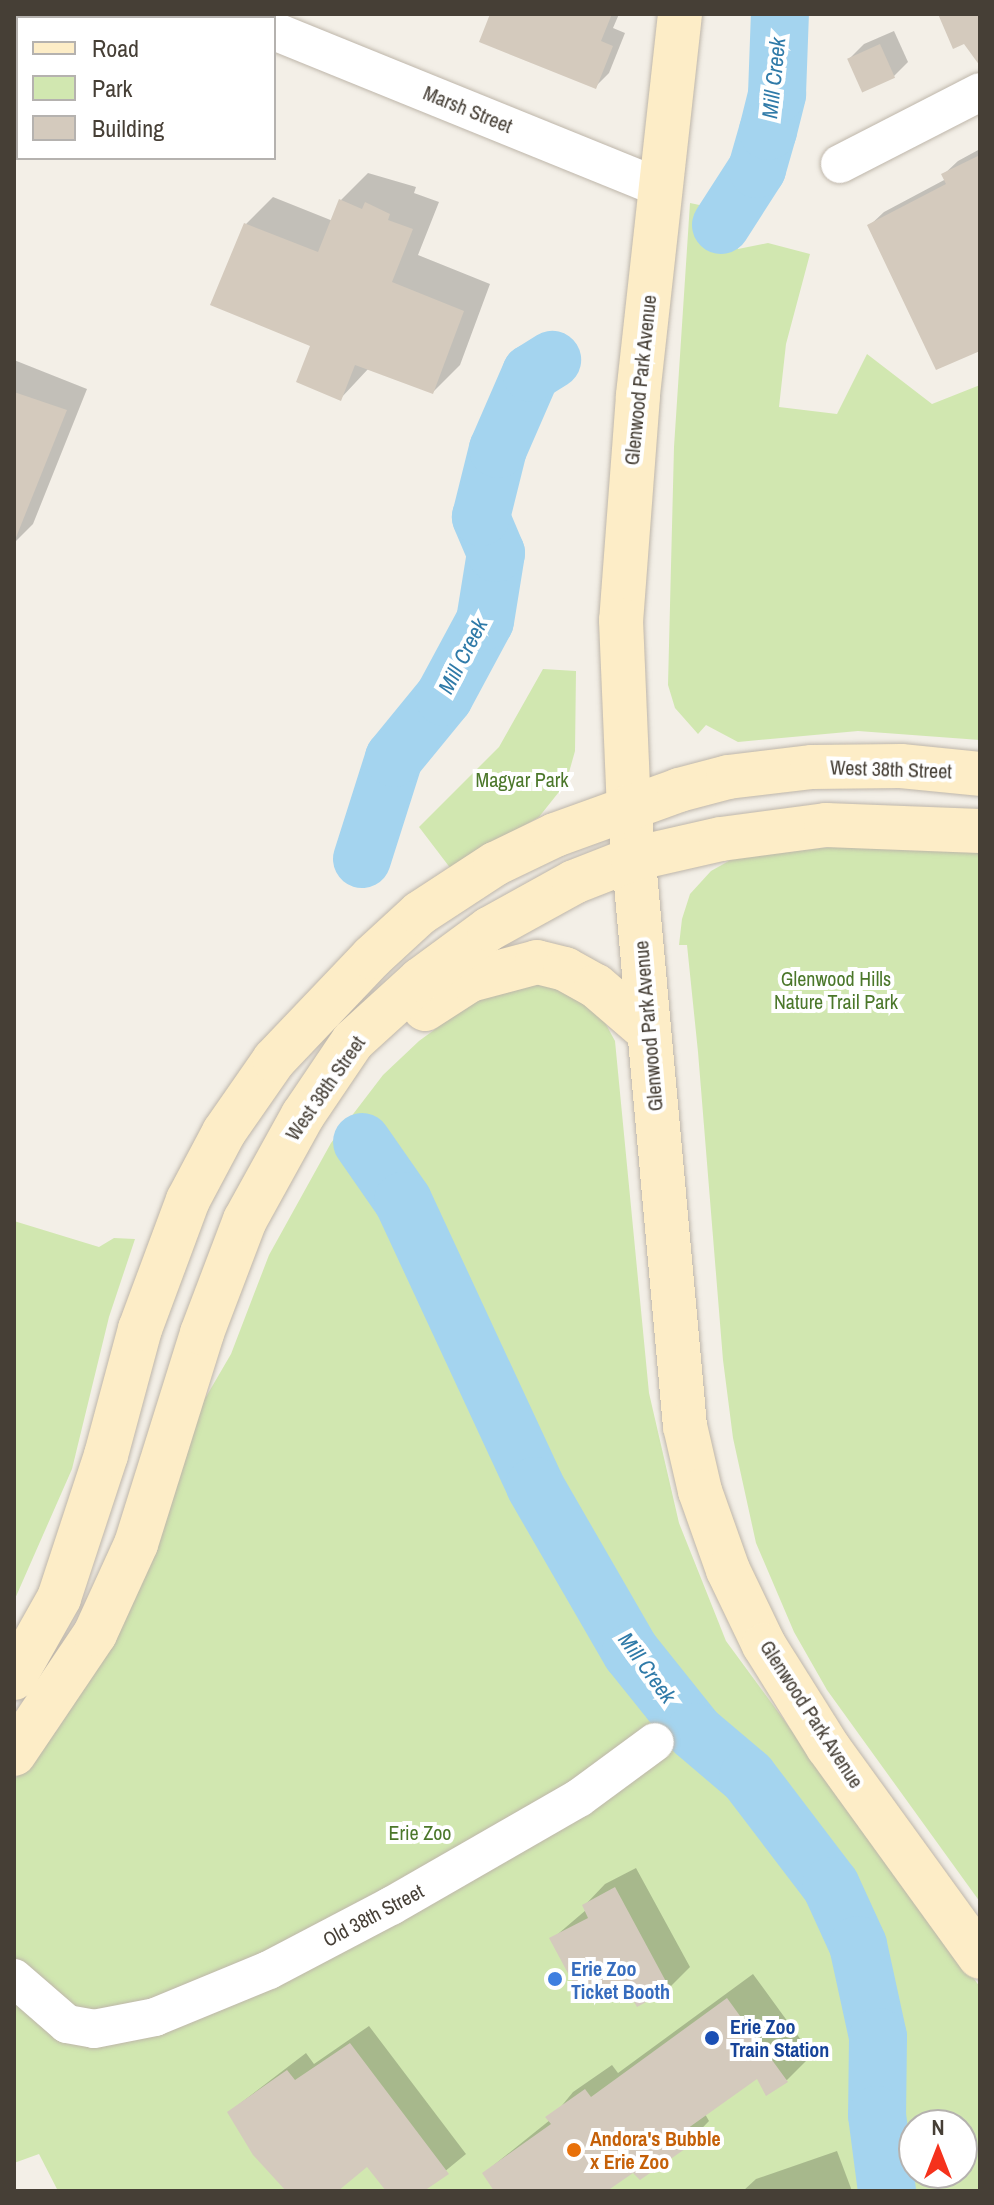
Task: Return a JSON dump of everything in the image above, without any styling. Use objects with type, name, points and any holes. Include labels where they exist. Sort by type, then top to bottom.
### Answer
[{"type":"main road","name":"Glenwood Park Avenue","points":[[680,14],[621,620],[633,859],[685,1426],[700,1491],[728,1570],[786,1683],[980,1957]]},
{"type":"main road","name":"West 38th Street","points":[[14,1678],[59,1598],[162,1265],[224,1132],[322,1005],[420,913],[543,841],[629,807],[728,777],[775,770],[901,766],[980,774]]},
{"type":"main road","name":"West 38th Street","points":[[14,1754],[95,1634],[136,1544],[202,1333],[245,1220],[296,1127],[353,1041],[420,980],[489,929],[574,882],[633,859],[721,839],[826,825],[980,831]]},
{"type":"main road","points":[[296,1127],[415,1016],[470,980],[512,966],[537,962],[565,969],[596,986],[648,1031]]},
{"type":"street","name":"Marsh Street","points":[[276,32],[661,188]]},
{"type":"street","points":[[840,164],[980,92]]},
{"type":"street","name":"Old 38th Street","points":[[14,1978],[67,2024],[94,2029],[155,2017],[269,1970],[495,1848],[579,1798],[655,1742]]},
{"type":"green space","points":[[690,203],[709,207],[738,249],[768,243],[810,254],[786,344],[779,407],[837,414],[867,354],[932,404],[980,385],[980,740],[858,731],[738,742],[706,725],[698,734],[675,708],[668,685],[674,447]]},
{"type":"green space","name":"Magyar Park","points":[[543,669],[576,671],[575,751],[566,783],[539,817],[451,869],[419,827],[499,747]]},
{"type":"green space","name":"Glenwood Hills Nature Trail Park","points":[[866,843],[980,853],[980,1902],[827,1690],[794,1632],[756,1543],[733,1438],[723,1360],[687,945],[679,945],[682,919],[690,894],[711,871],[734,858]]},
{"type":"green space","name":"Erie Zoo","points":[[501,981],[564,985],[602,1017],[615,1041],[649,1393],[679,1523],[726,1641],[980,1987],[980,2191],[58,2191],[39,2154],[14,2163],[14,1780],[57,1730],[106,1654],[203,1402],[231,1354],[269,1255],[331,1143],[383,1075],[419,1041]]},
{"type":"green space","points":[[14,1221],[99,1247],[114,1238],[135,1239],[109,1317],[72,1469],[14,1601]]},
{"type":"building","points":[[490,14],[612,14],[601,41],[613,46],[596,89],[479,42]]},
{"type":"building","points":[[938,14],[980,14],[980,66],[964,44],[953,49]]},
{"type":"building","points":[[880,44],[895,78],[862,92],[847,59]]},
{"type":"building","points":[[980,155],[980,351],[936,370],[867,225],[946,184],[941,174]]},
{"type":"building","points":[[339,199],[362,209],[365,202],[390,214],[388,220],[413,229],[392,282],[464,311],[433,394],[355,365],[341,401],[296,382],[310,346],[210,305],[244,223],[318,252]]},
{"type":"building","points":[[14,392],[67,410],[15,540],[14,540]]},
{"type":"building","points":[[615,1887],[670,1989],[637,2007],[623,1982],[584,2003],[549,1938],[588,1918],[582,1905]]},
{"type":"building","points":[[727,1998],[788,2082],[766,2096],[757,2079],[677,2136],[685,2149],[640,2180],[633,2173],[607,2191],[494,2191],[482,2173],[551,2124],[545,2117],[585,2089],[591,2097]]},
{"type":"building","points":[[350,2043],[449,2174],[424,2191],[386,2191],[367,2167],[338,2191],[286,2191],[253,2155],[227,2112],[287,2070],[295,2080]]},
{"type":"waterway","name":"Mill Creek","points":[[721,225],[757,169],[768,131],[777,94],[780,14]]},
{"type":"waterway","name":"Mill Creek","points":[[362,859],[394,758],[444,697],[485,621],[496,553],[481,517],[498,449],[531,373],[552,360]]},
{"type":"waterway","name":"Mill Creek","points":[[362,1142],[403,1201],[535,1486],[631,1652],[695,1732],[748,1777],[831,1886],[858,1945],[878,2037],[877,2115],[887,2191]]},
{"type":"place","name":"Erie Zoo Ticket Booth","points":[[555,1979]]},
{"type":"place","name":"Erie Zoo Train Station","points":[[712,2038]]},
{"type":"place","name":"Andora's Bubble x Erie Zoo","points":[[574,2150]]}]
